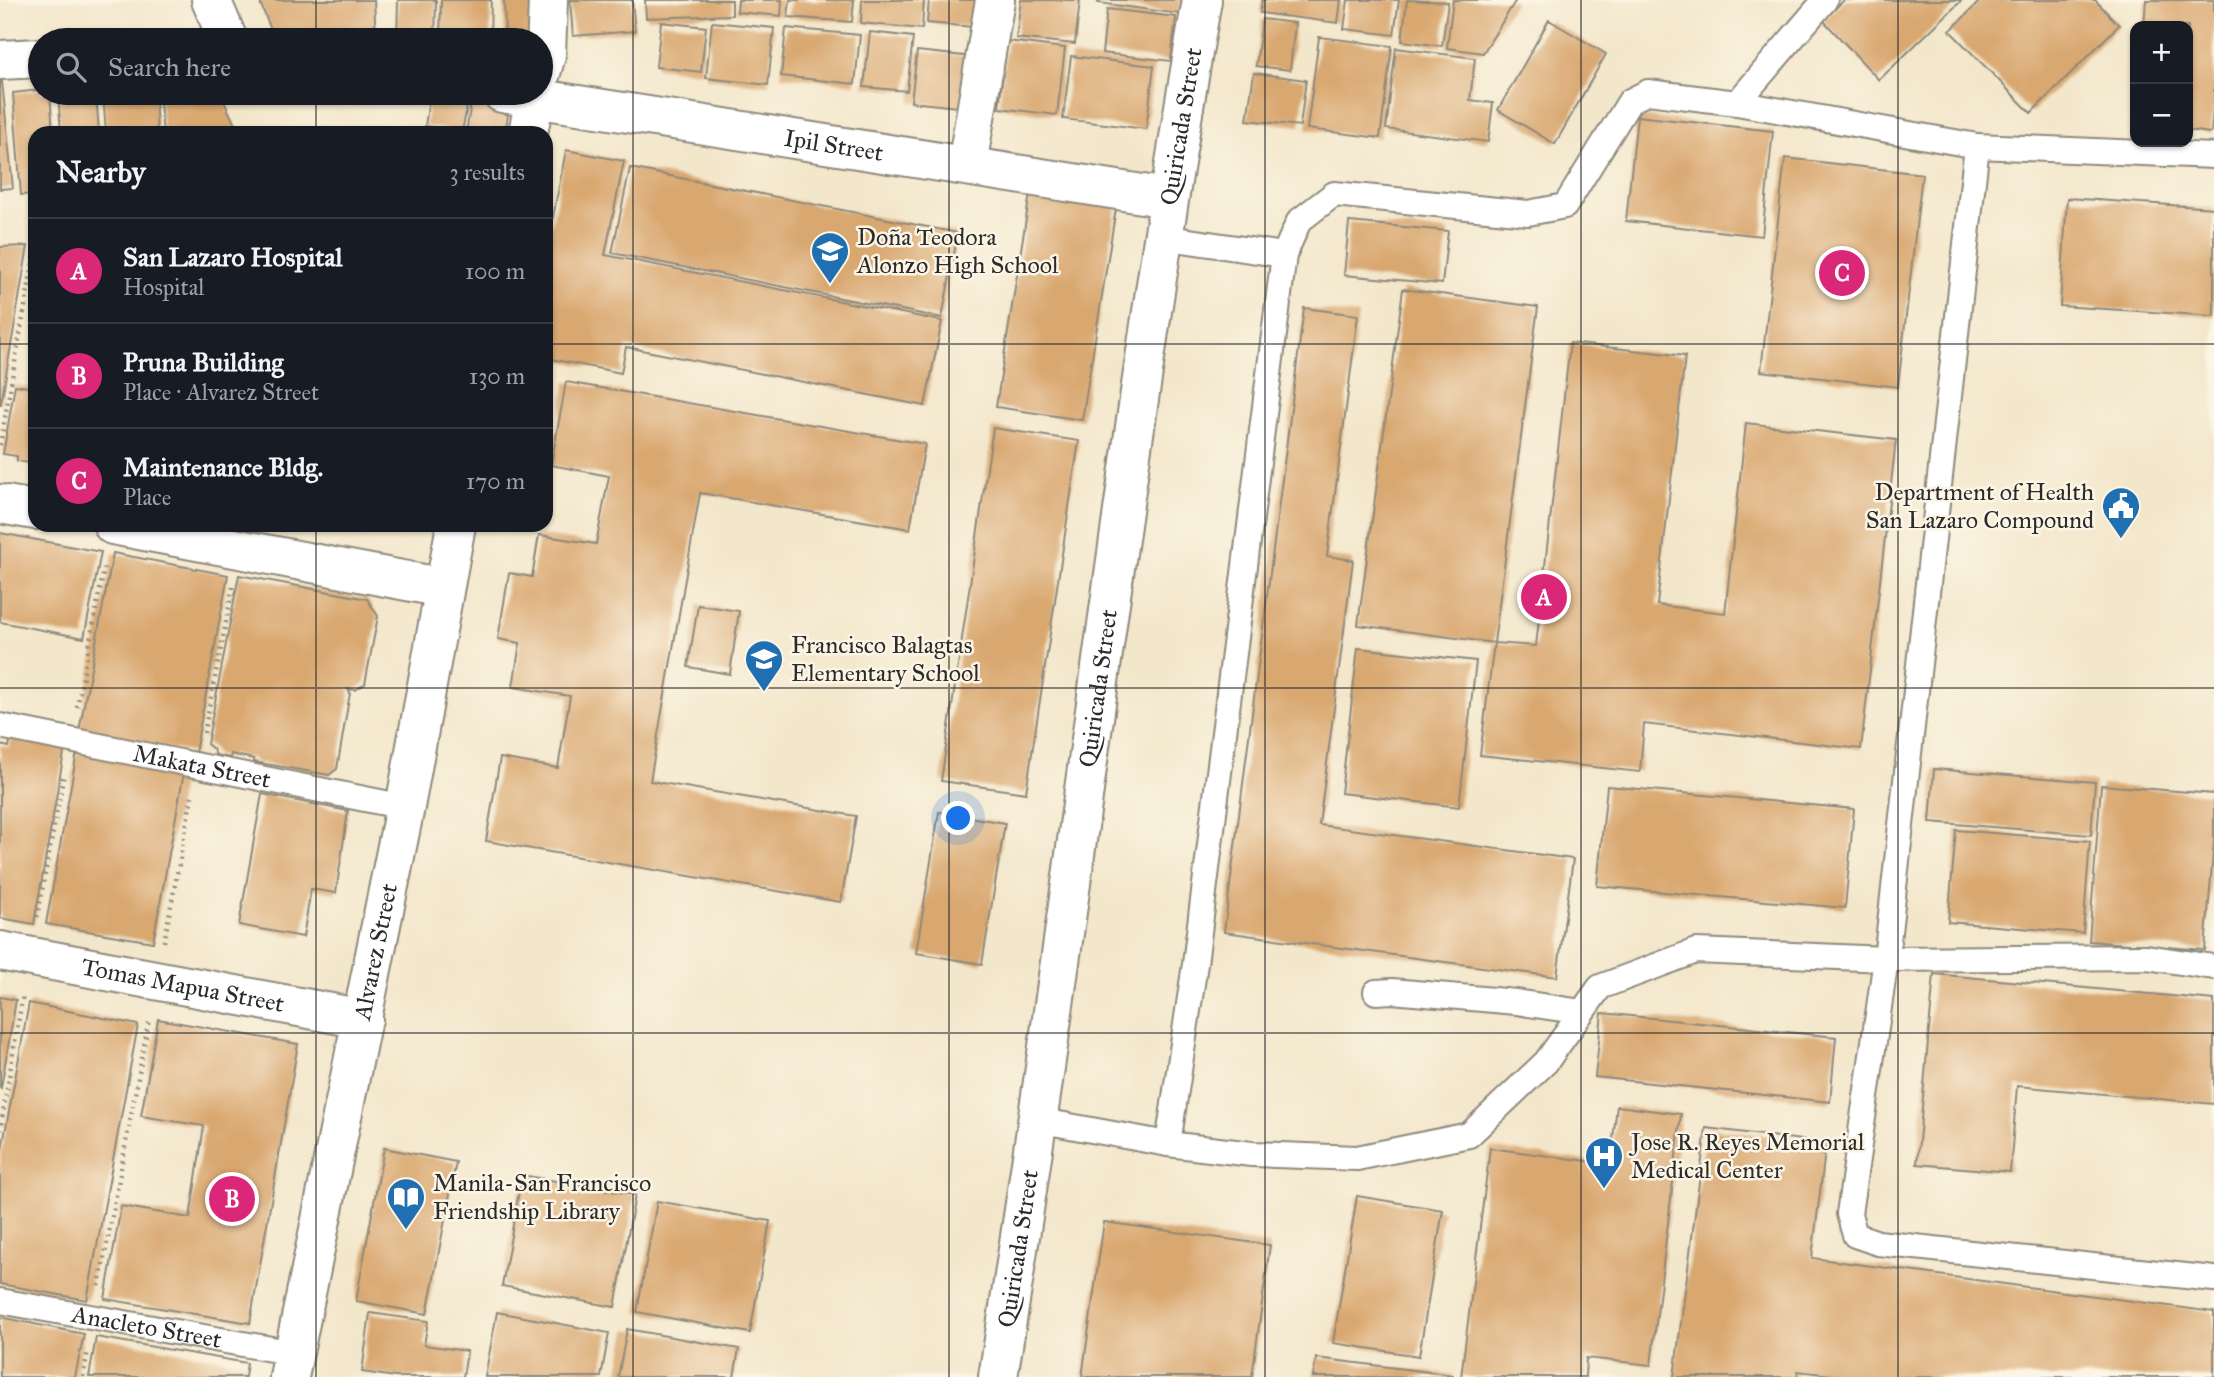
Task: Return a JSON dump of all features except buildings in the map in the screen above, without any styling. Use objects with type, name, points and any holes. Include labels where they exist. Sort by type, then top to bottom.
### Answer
[{"type":"street","points":[[211,0],[223,28]]},
{"type":"street","points":[[547,28],[548,0]]},
{"type":"street","points":[[967,165],[995,0]]},
{"type":"street","name":"Quiricada Street","points":[[998,1377],[1162,237],[1202,0]]},
{"type":"street","points":[[0,60],[28,59]]},
{"type":"street","name":"Ipil Street","points":[[553,102],[1168,198]]},
{"type":"street","points":[[0,504],[28,509]]},
{"type":"street","name":"Alvarez Street","points":[[292,1365],[405,807],[455,532]]},
{"type":"street","points":[[110,538],[444,588]]},
{"type":"street","name":"Tomas Mapua Street","points":[[15,954],[363,1019]]},
{"type":"lane","points":[[1737,103],[1825,0]]},
{"type":"lane","points":[[1168,1144],[1195,964],[1284,255],[1299,221],[1334,194],[1528,213],[1565,206],[1630,101],[1647,92],[1737,103],[1977,146],[2214,156]]},
{"type":"lane","points":[[1977,146],[1886,958],[1849,1214],[1855,1235],[1878,1243],[2214,1279]]},
{"type":"lane","points":[[1162,237],[1284,255]]},
{"type":"lane","name":"Makata Street","points":[[0,726],[405,807]]},
{"type":"lane","points":[[1037,1120],[1168,1144],[1252,1154],[1357,1158],[1469,1135],[1545,1062],[1600,987],[1696,951],[1886,958],[2146,957],[2214,967]]},
{"type":"lane","points":[[1376,992],[1392,990],[1516,1002],[1582,1012]]},
{"type":"lane","name":"Anacleto Street","points":[[0,1301],[292,1365]]},
{"type":"path","points":[[0,445],[28,290]]},
{"type":"path","points":[[0,1131],[15,954],[71,740],[110,538]]},
{"type":"place","name":"Maintenance Bldg.","points":[[1842,273]]},
{"type":"place","name":"Doña Teodora Alonzo High School","points":[[830,285]]},
{"type":"place","name":"Department of Health San Lazaro Compound","points":[[2121,540]]},
{"type":"place","name":"San Lazaro Hospital","points":[[1544,597]]},
{"type":"place","name":"Francisco Balagtas Elementary School","points":[[764,693]]},
{"type":"place","name":"Jose R. Reyes Memorial Medical Center","points":[[1604,1190]]},
{"type":"place","name":"Pruna Building","points":[[232,1199]]},
{"type":"place","name":"Manila-San Francisco Friendship Library","points":[[406,1231]]}]
